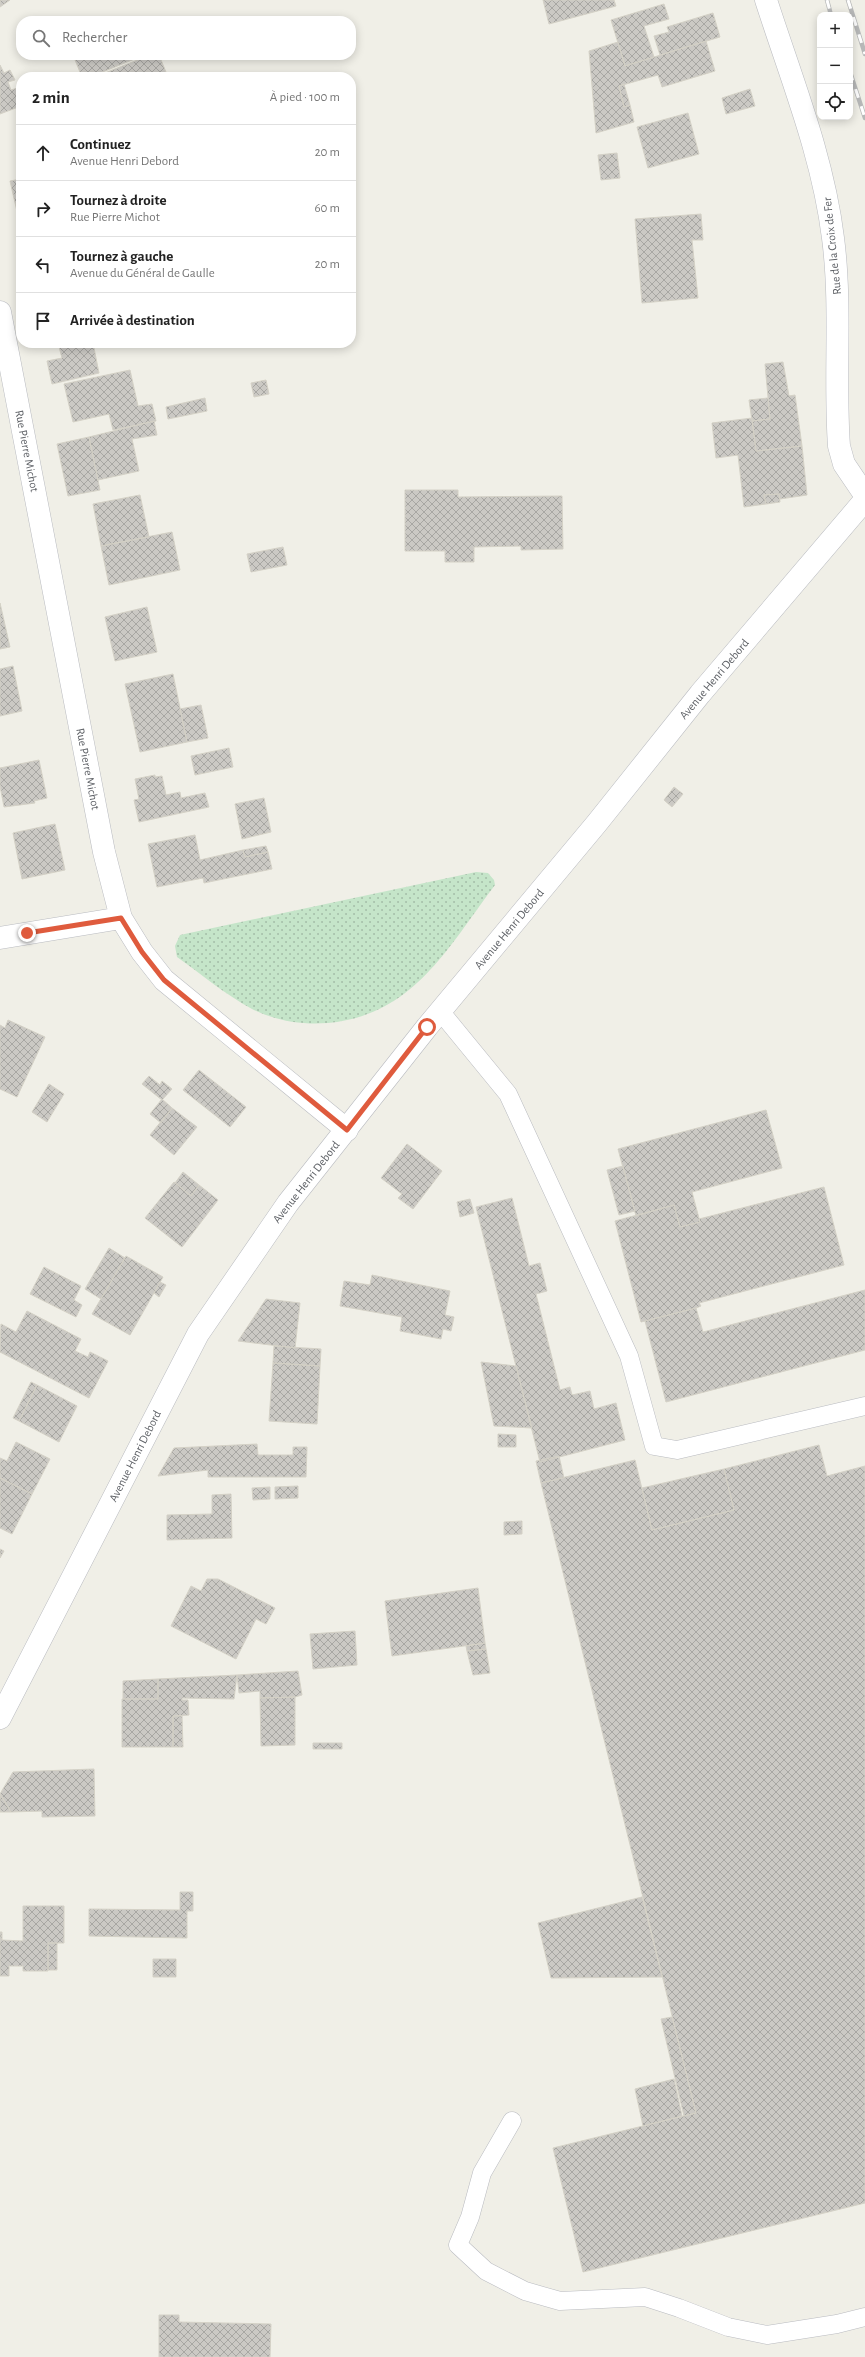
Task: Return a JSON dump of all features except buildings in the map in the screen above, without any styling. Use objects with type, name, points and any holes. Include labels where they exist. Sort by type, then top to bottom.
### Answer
[{"type":"street","name":"Rue de la Croix de Fer","points":[[766,0],[820,167],[827,199],[838,284],[840,446],[844,464],[865,494]]},
{"type":"street","name":"Rue Pierre Michot","points":[[0,312],[103,846],[121,918],[142,952],[164,980],[347,1130]]},
{"type":"street","name":"Avenue Henri Debord","points":[[0,1718],[198,1334],[288,1203],[440,1011],[597,823],[700,694],[865,500]]},
{"type":"street","points":[[0,938],[121,918]]},
{"type":"lane","points":[[440,1011],[508,1094],[630,1356],[654,1446],[677,1450],[865,1406]]},
{"type":"lane","points":[[512,2121],[482,2173],[470,2217],[458,2245],[486,2271],[525,2291],[560,2301],[645,2297],[680,2308],[728,2327],[767,2335],[837,2324],[865,2317]]},
{"type":"green space","points":[[476,872],[488,873],[494,880],[495,885],[444,954],[426,974],[406,992],[384,1007],[358,1017],[328,1023],[299,1023],[270,1017],[252,1009],[233,997],[177,957],[175,946],[180,935]]},
{"type":"railway","points":[[827,0],[830,12]]},
{"type":"railway","points":[[848,0],[865,54]]},
{"type":"railway","points":[[853,81],[865,118]]},
{"type":"route","points":[[27,933],[121,918],[142,952],[164,980],[347,1130],[427,1027]]}]
